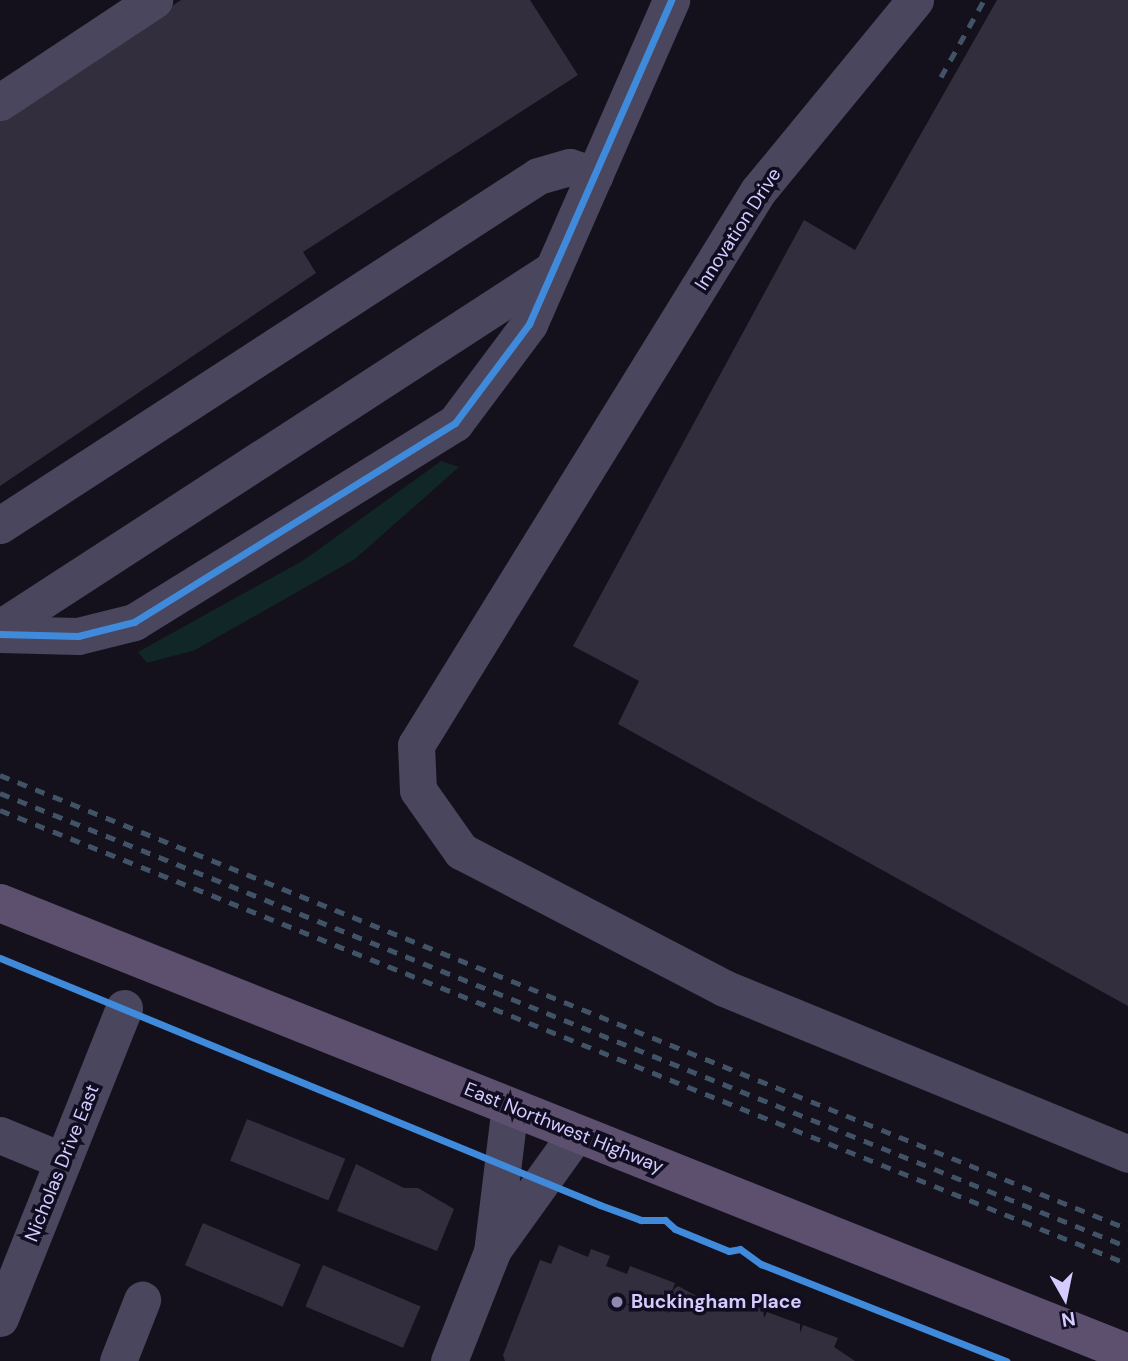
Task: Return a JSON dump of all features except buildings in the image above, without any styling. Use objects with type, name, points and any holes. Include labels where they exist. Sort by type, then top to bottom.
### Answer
[{"type":"main road","name":"East Northwest Highway","points":[[0,903],[1128,1353]]},
{"type":"street","points":[[0,102],[154,0]]},
{"type":"street","points":[[0,634],[78,636],[134,622],[455,423],[529,324],[671,0]]},
{"type":"street","name":"Innovation Drive","points":[[915,0],[758,191],[586,476],[416,745],[418,790],[461,850],[724,988],[1128,1154]]},
{"type":"street","points":[[0,525],[538,176],[570,167],[595,175]]},
{"type":"street","points":[[0,628],[553,269]]},
{"type":"street","name":"Nicholas Drive East","points":[[0,1318],[124,1008]]},
{"type":"street","points":[[492,1252],[510,1106]]},
{"type":"street","points":[[449,1361],[492,1252],[576,1134]]},
{"type":"street","points":[[0,1135],[63,1161]]},
{"type":"street","points":[[118,1361],[142,1300]]},
{"type":"green space","points":[[441,461],[459,467],[355,559],[195,650],[147,663],[138,652],[304,560]]},
{"type":"railway","points":[[941,77],[984,0]]},
{"type":"railway","points":[[0,775],[1128,1229]]},
{"type":"railway","points":[[0,793],[1128,1247]]},
{"type":"railway","points":[[0,810],[1128,1264]]},
{"type":"cycle path","points":[[0,634],[78,636],[134,622],[455,423],[529,324],[671,0]]},
{"type":"cycle path","points":[[0,958],[600,1205],[641,1220],[665,1220],[675,1229],[729,1251],[740,1249],[761,1264],[1006,1361]]},
{"type":"place","name":"Buckingham Place","points":[[617,1302]]}]
